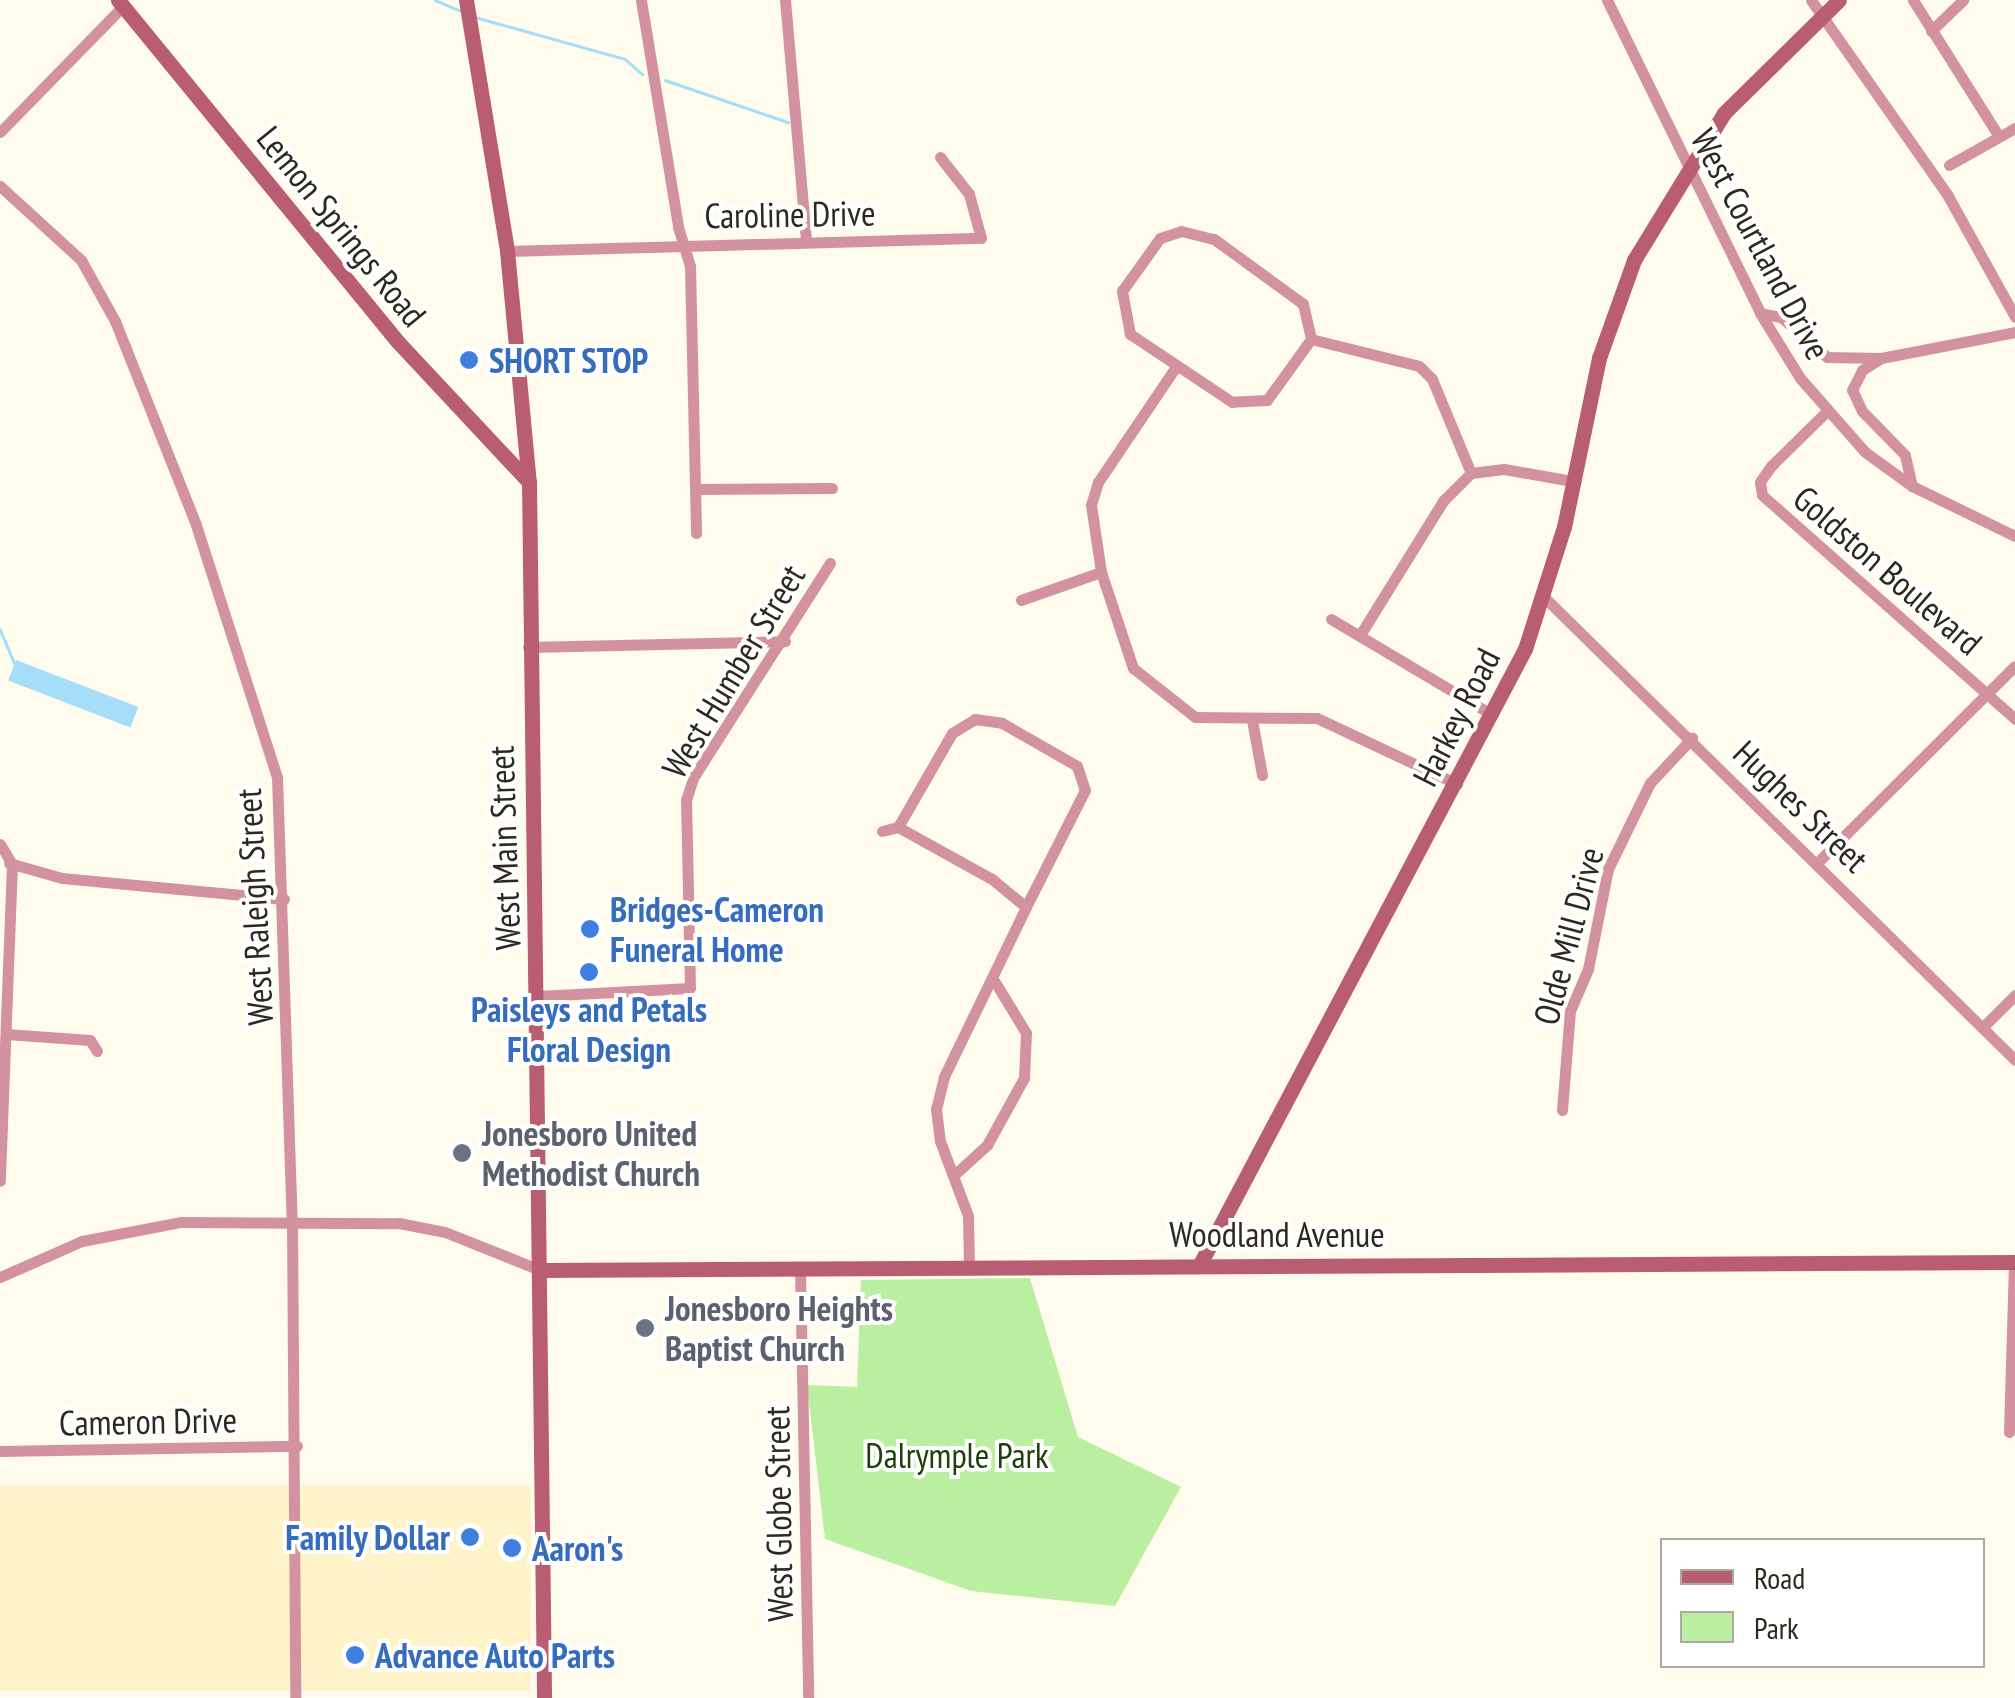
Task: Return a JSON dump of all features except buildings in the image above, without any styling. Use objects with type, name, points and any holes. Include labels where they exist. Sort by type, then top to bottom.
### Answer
[{"type":"street","name":"West Main Street","points":[[466,0],[507,252],[530,482],[528,647],[538,996],[544,1698]]},
{"type":"street","points":[[642,0],[690,266],[696,533]]},
{"type":"street","points":[[785,0],[806,239]]},
{"type":"street","name":"West Courtland Drive","points":[[1606,0],[1760,313],[1826,412],[1912,486],[2015,536]]},
{"type":"street","points":[[1811,0],[1948,196],[2015,317]]},
{"type":"street","name":"Harkey Road","points":[[1200,1264],[1493,715],[1544,597],[1610,322],[1634,260],[1688,168],[1735,99],[1838,0]]},
{"type":"street","points":[[1913,0],[1998,135]]},
{"type":"street","points":[[1931,31],[1963,0]]},
{"type":"street","points":[[0,132],[121,3]]},
{"type":"street","name":"Lemon Springs Road","points":[[121,3],[398,342],[530,482]]},
{"type":"street","points":[[1949,165],[2015,128]]},
{"type":"street","name":"Caroline Drive","points":[[507,252],[806,239],[981,238],[968,194],[940,157]]},
{"type":"street","name":"West Raleigh Street","points":[[0,186],[81,260],[115,321],[166,444],[267,732],[281,822],[284,898],[296,1446],[295,1698]]},
{"type":"street","points":[[1181,230],[1214,239],[1295,293],[1309,315],[1312,339],[1267,400],[1232,402],[1175,368],[1130,334],[1122,291],[1160,238],[1181,230]]},
{"type":"street","points":[[1760,313],[1781,318],[1827,356],[1881,358],[2015,332]]},
{"type":"street","points":[[1312,339],[1419,366],[1432,379],[1470,473]]},
{"type":"street","points":[[1881,358],[1862,370],[1852,390],[1862,411],[1905,455],[1912,486]]},
{"type":"street","points":[[1175,368],[1093,494],[1090,519],[1124,653],[1143,681],[1195,717],[1317,718],[1457,784]]},
{"type":"street","name":"Goldston Boulevard","points":[[1826,412],[1771,466],[1760,482],[1762,495],[2015,719]]},
{"type":"street","points":[[1360,635],[1443,502],[1470,473],[1504,469],[1572,481]]},
{"type":"street","points":[[696,489],[832,488]]},
{"type":"street","name":"West Humber Street","points":[[538,996],[690,988],[686,800],[714,744],[785,642],[830,563]]},
{"type":"street","points":[[1021,600],[1101,572]]},
{"type":"street","name":"Hughes Street","points":[[1544,597],[1818,861],[2015,1060]]},
{"type":"street","points":[[1332,619],[1493,715]]},
{"type":"street","points":[[528,647],[785,642]]},
{"type":"street","points":[[1818,861],[2015,666]]},
{"type":"street","points":[[898,827],[952,733],[975,719],[1002,723],[1077,766],[1085,790],[944,1077],[936,1109],[968,1216],[968,1266]]},
{"type":"street","points":[[1252,720],[1262,776]]},
{"type":"street","name":"Olde Mill Drive","points":[[1562,1110],[1570,1011],[1588,969],[1608,869],[1650,783],[1692,738]]},
{"type":"street","points":[[882,831],[898,827],[992,879],[1026,906]]},
{"type":"street","points":[[0,844],[6,862],[6,1034],[0,1181]]},
{"type":"street","points":[[6,862],[62,878],[284,898]]},
{"type":"street","points":[[954,1175],[987,1145],[1024,1078],[1026,1033],[994,982]]},
{"type":"street","points":[[1984,1026],[2015,996]]},
{"type":"street","points":[[6,1034],[90,1040],[97,1051]]},
{"type":"street","points":[[0,1277],[125,1230],[292,1221],[403,1223],[446,1232],[540,1270]]},
{"type":"street","points":[[2008,1432],[2015,1262]]},
{"type":"street","name":"Woodland Avenue","points":[[540,1270],[2015,1262]]},
{"type":"street","name":"West Globe Street","points":[[800,1268],[808,1698]]},
{"type":"street","name":"Cameron Drive","points":[[0,1451],[296,1446]]},
{"type":"shaded area","points":[[0,1485],[531,1485],[531,1691],[0,1691]]},
{"type":"green space","name":"Dalrymple Park","points":[[1030,1278],[1078,1437],[1181,1487],[1115,1606],[971,1591],[825,1539],[807,1385],[857,1387],[861,1280]]},
{"type":"water","points":[[16,660],[138,707],[130,727],[8,681]]},
{"type":"waterway","points":[[435,0],[463,12]]},
{"type":"waterway","points":[[475,17],[625,59],[642,74]]},
{"type":"waterway","points":[[665,80],[788,122]]},
{"type":"waterway","points":[[0,629],[15,664]]},
{"type":"place","name":"SHORT STOP","points":[[469,360]]},
{"type":"place","name":"Bridges-Cameron Funeral Home","points":[[590,929]]},
{"type":"place","name":"Paisleys and Petals Floral Design","points":[[589,972]]},
{"type":"place","name":"Jonesboro United Methodist Church","points":[[462,1153]]},
{"type":"place","name":"Jonesboro Heights Baptist Church","points":[[645,1328]]},
{"type":"place","name":"Family Dollar","points":[[470,1537]]},
{"type":"place","name":"Aaron's","points":[[512,1548]]},
{"type":"place","name":"Advance Auto Parts","points":[[355,1655]]}]
